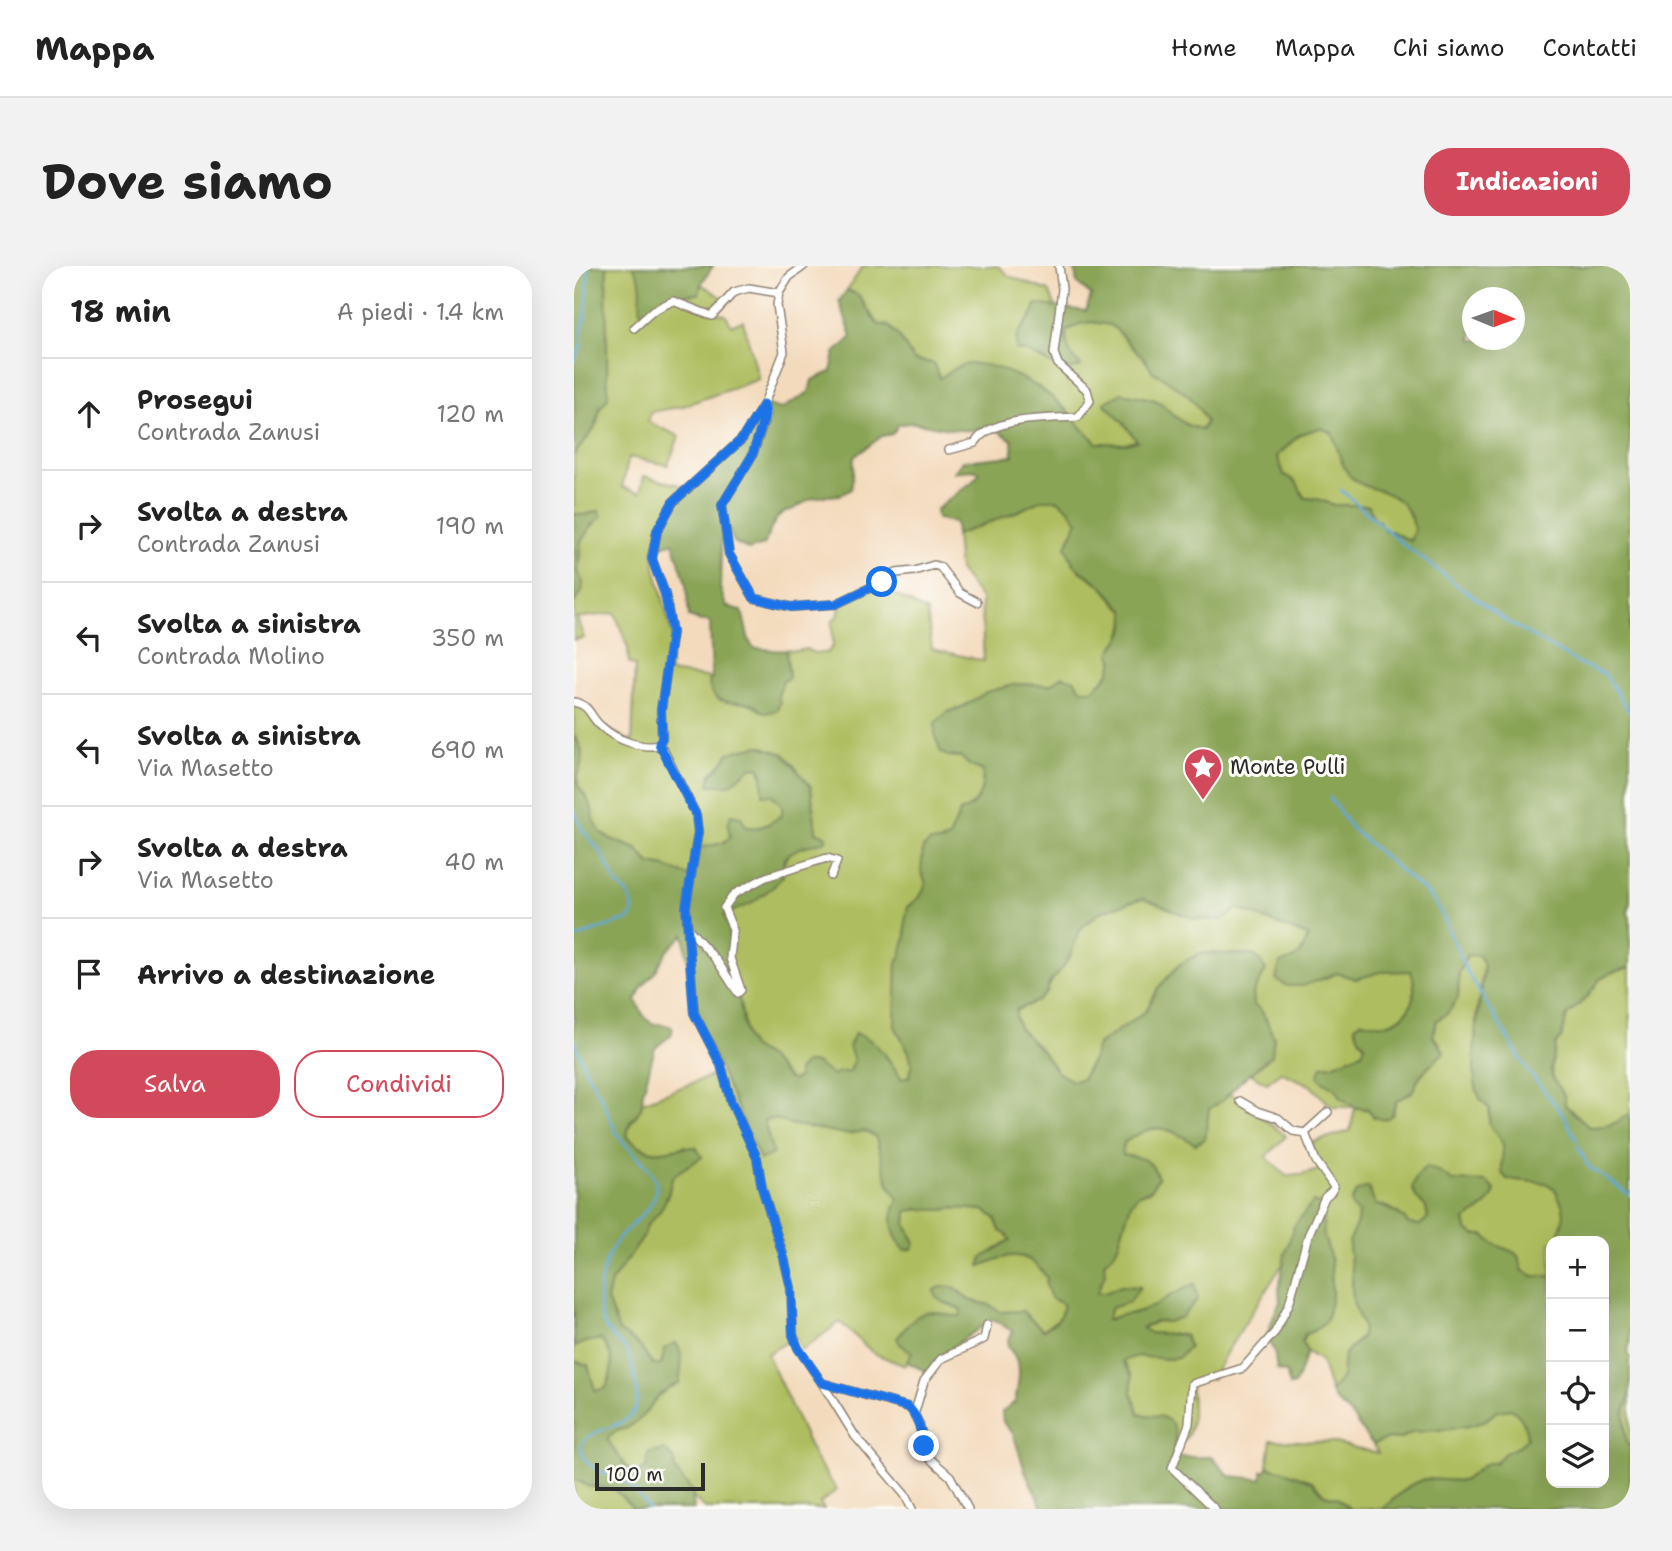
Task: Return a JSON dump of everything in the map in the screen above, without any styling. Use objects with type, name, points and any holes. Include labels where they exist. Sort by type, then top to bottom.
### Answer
[{"type":"street","points":[[574,702],[584,705],[602,728],[615,736],[638,745],[650,747],[659,744],[662,738],[661,710],[672,632],[665,594],[652,559],[657,531],[673,502],[742,439],[764,404],[784,352],[777,305],[779,293],[789,277],[804,266]]},
{"type":"street","points":[[949,450],[975,443],[979,436],[997,425],[1078,417],[1090,401],[1087,390],[1058,364],[1054,353],[1062,289],[1059,266]]},
{"type":"street","points":[[634,328],[654,310],[673,301],[712,316],[734,292],[750,288],[779,293]]},
{"type":"street","points":[[764,404],[766,413],[752,456],[722,505],[729,554],[754,598],[791,607],[836,604],[882,582],[896,572],[914,571],[934,565],[940,567],[960,593],[977,602]]},
{"type":"street","points":[[659,744],[696,815],[698,832],[686,907],[694,1013],[721,1065],[731,1102],[757,1158],[762,1188],[791,1288],[793,1335],[798,1348],[855,1436],[905,1495],[912,1509]]},
{"type":"street","points":[[688,927],[717,961],[738,993],[741,990],[730,958],[733,930],[724,908],[734,894],[766,877],[827,858],[837,861],[831,876]]},
{"type":"street","points":[[1240,1101],[1257,1111],[1278,1118],[1293,1131],[1305,1133]]},
{"type":"street","points":[[1305,1133],[1328,1112]]},
{"type":"street","points":[[1215,1509],[1172,1468],[1189,1424],[1192,1384],[1243,1368],[1275,1332],[1289,1304],[1308,1236],[1325,1197],[1334,1187],[1316,1161],[1305,1133]]},
{"type":"street","points":[[914,1415],[924,1381],[941,1359],[984,1339],[987,1325]]},
{"type":"street","points":[[822,1383],[908,1407],[919,1424],[927,1456],[950,1476],[968,1509]]},
{"type":"green space","points":[[574,266],[607,266],[608,398],[600,408],[594,429],[574,455]]},
{"type":"green space","points":[[607,266],[633,266],[641,279],[641,313],[669,299],[699,294],[701,284],[723,298],[713,312],[726,315],[731,325],[743,321],[759,379],[683,406],[651,412],[648,422],[679,436],[668,465],[629,457],[622,487],[640,493],[644,476],[687,487],[654,549],[655,567],[673,638],[669,672],[712,678],[726,702],[750,703],[759,710],[780,703],[778,696],[783,681],[789,677],[786,650],[806,649],[814,653],[827,653],[833,646],[832,622],[839,614],[840,599],[879,586],[927,612],[932,649],[984,661],[981,599],[959,570],[956,535],[1041,500],[1058,500],[1078,521],[1070,536],[1080,571],[1102,586],[1125,611],[1120,639],[1113,647],[1111,667],[1092,690],[1082,690],[1074,680],[1059,678],[1050,685],[1017,684],[987,692],[948,712],[948,756],[961,757],[969,765],[983,771],[982,785],[976,801],[960,812],[949,838],[930,842],[921,871],[926,884],[920,897],[908,907],[906,937],[897,964],[895,1026],[909,1052],[912,1064],[910,1076],[902,1079],[885,1054],[854,1060],[850,1072],[833,1076],[816,1063],[792,1081],[770,1059],[751,1047],[746,1038],[731,972],[724,915],[783,876],[784,862],[788,856],[816,832],[811,787],[784,754],[760,746],[729,753],[711,774],[737,780],[750,768],[759,767],[766,787],[782,805],[782,815],[768,824],[756,827],[728,824],[731,837],[723,843],[699,848],[693,878],[666,867],[650,864],[637,849],[600,832],[592,809],[578,786],[577,776],[581,765],[574,737],[574,703],[587,706],[600,725],[632,742],[635,666],[629,663],[628,648],[615,613],[577,618],[584,638],[574,640],[574,603],[581,541],[598,511],[584,515],[574,514],[574,455],[597,423],[608,386]]},
{"type":"green space","points":[[633,266],[713,266],[701,284],[699,294],[669,299],[641,313],[640,284]]},
{"type":"green space","points":[[863,266],[998,266],[1009,276],[1049,291],[1056,307],[1036,304],[1033,313],[1017,335],[1016,350],[1031,353],[1050,364],[1072,357],[1066,347],[1066,331],[1079,324],[1092,322],[1110,325],[1143,357],[1153,372],[1189,396],[1206,422],[1201,430],[1187,425],[1161,403],[1122,393],[1126,426],[1138,440],[1126,444],[1097,443],[1067,411],[1039,387],[967,364],[940,379],[933,363],[914,360],[899,337],[877,324],[859,295],[847,290]]},
{"type":"green space","points":[[1074,266],[1630,266],[1630,967],[1600,979],[1587,997],[1567,1015],[1561,1038],[1556,1044],[1551,1069],[1552,1077],[1565,1097],[1565,1105],[1589,1127],[1611,1124],[1630,1113],[1630,1342],[1627,1354],[1630,1357],[1630,1394],[1625,1410],[1625,1427],[1626,1442],[1630,1448],[1630,1509],[1382,1509],[1411,1485],[1425,1479],[1463,1481],[1487,1463],[1495,1463],[1527,1439],[1523,1422],[1511,1409],[1497,1411],[1474,1425],[1413,1432],[1400,1439],[1390,1438],[1373,1444],[1331,1392],[1342,1377],[1344,1355],[1362,1336],[1363,1327],[1353,1302],[1349,1247],[1358,1213],[1352,1207],[1351,1201],[1357,1191],[1368,1187],[1376,1205],[1394,1212],[1409,1224],[1420,1225],[1428,1218],[1426,1207],[1416,1197],[1412,1188],[1416,1178],[1426,1167],[1453,1181],[1487,1182],[1495,1190],[1493,1195],[1483,1207],[1465,1220],[1467,1230],[1475,1235],[1484,1235],[1493,1243],[1516,1254],[1522,1270],[1533,1276],[1546,1276],[1546,1488],[1609,1488],[1609,1236],[1559,1236],[1564,1215],[1555,1189],[1546,1183],[1507,1179],[1502,1173],[1503,1144],[1489,1124],[1490,1108],[1481,1100],[1474,1072],[1484,964],[1479,956],[1467,955],[1459,973],[1458,998],[1447,1014],[1437,1020],[1433,1036],[1444,1052],[1420,1075],[1412,1092],[1396,1101],[1392,1115],[1384,1120],[1373,1117],[1368,1109],[1355,1107],[1341,1098],[1337,1090],[1318,1076],[1322,1066],[1333,1065],[1362,1053],[1365,1045],[1355,1026],[1362,1021],[1385,1024],[1402,1017],[1413,997],[1411,971],[1380,972],[1356,979],[1337,973],[1303,986],[1287,986],[1276,979],[1280,963],[1298,955],[1308,936],[1238,908],[1222,920],[1195,919],[1143,898],[1100,912],[1080,929],[1070,956],[1049,983],[1047,992],[1038,1001],[1016,1010],[1019,1028],[1043,1052],[1057,1072],[1072,1081],[1082,1079],[1099,1044],[1146,1011],[1159,987],[1179,965],[1201,953],[1253,955],[1266,970],[1253,993],[1254,1005],[1261,1010],[1274,1037],[1272,1055],[1222,1101],[1209,1109],[1205,1139],[1195,1144],[1176,1133],[1160,1128],[1143,1131],[1124,1143],[1122,1155],[1145,1160],[1152,1166],[1158,1178],[1149,1191],[1139,1194],[1131,1203],[1118,1245],[1104,1262],[1105,1273],[1097,1293],[1105,1293],[1121,1286],[1140,1287],[1129,1302],[1111,1308],[1107,1320],[1154,1306],[1194,1284],[1198,1299],[1182,1317],[1168,1322],[1156,1321],[1142,1328],[1148,1333],[1185,1335],[1189,1347],[1178,1358],[1137,1356],[1123,1361],[1132,1376],[1132,1392],[1139,1414],[1162,1417],[1172,1424],[1175,1434],[1173,1457],[1212,1457],[1229,1476],[1262,1479],[1262,1471],[1266,1471],[1267,1467],[1281,1470],[1312,1481],[1324,1495],[1337,1498],[1350,1509],[1043,1509],[1025,1471],[1013,1433],[1003,1422],[1002,1412],[1015,1402],[1019,1380],[1016,1360],[1008,1347],[1008,1340],[1013,1332],[993,1319],[941,1355],[927,1372],[907,1362],[912,1352],[900,1344],[897,1338],[923,1313],[961,1316],[961,1309],[936,1296],[934,1291],[940,1287],[953,1287],[969,1300],[989,1305],[1001,1312],[1023,1311],[1043,1330],[1060,1317],[1063,1309],[1063,1304],[1051,1298],[1046,1285],[1047,1278],[1032,1261],[1024,1257],[1009,1256],[980,1266],[981,1259],[1010,1240],[1000,1231],[995,1218],[984,1210],[955,1208],[907,1211],[906,1225],[915,1243],[912,1249],[905,1250],[894,1232],[892,1219],[899,1200],[887,1178],[875,1136],[865,1131],[847,1134],[789,1124],[776,1119],[764,1120],[773,1154],[760,1160],[695,1013],[684,934],[667,951],[655,972],[641,988],[636,1001],[650,1022],[673,1028],[671,1035],[655,1048],[641,1109],[630,1122],[627,1136],[636,1144],[653,1151],[696,1147],[702,1157],[672,1178],[660,1211],[647,1225],[642,1239],[611,1282],[607,1300],[619,1331],[639,1345],[653,1365],[661,1365],[665,1349],[675,1342],[681,1357],[680,1378],[679,1383],[658,1396],[640,1419],[627,1428],[616,1431],[607,1439],[626,1467],[637,1474],[646,1468],[649,1453],[665,1450],[674,1459],[675,1470],[692,1491],[694,1509],[634,1509],[614,1489],[588,1486],[574,1479],[574,1361],[588,1365],[595,1391],[606,1388],[612,1362],[601,1339],[574,1347],[574,737],[582,751],[577,776],[578,786],[592,809],[600,832],[637,849],[650,864],[666,867],[693,878],[699,848],[723,843],[730,837],[728,824],[731,815],[741,817],[746,827],[756,828],[765,826],[782,815],[782,805],[772,795],[763,795],[762,772],[759,767],[750,768],[730,785],[709,785],[711,774],[729,753],[742,749],[760,746],[784,754],[811,787],[816,832],[826,836],[826,841],[802,847],[789,854],[783,867],[783,876],[773,887],[750,904],[724,915],[729,930],[731,972],[746,1038],[751,1047],[770,1059],[792,1081],[798,1078],[798,1071],[805,1063],[816,1063],[833,1076],[838,1072],[850,1072],[854,1060],[849,1047],[855,1033],[876,1045],[902,1079],[910,1076],[912,1064],[909,1052],[895,1026],[897,963],[906,937],[908,907],[920,897],[926,884],[921,871],[923,848],[930,842],[949,838],[960,812],[972,805],[979,796],[983,778],[983,771],[969,765],[961,757],[941,753],[935,736],[935,723],[948,712],[987,692],[1017,684],[1050,685],[1063,676],[1074,680],[1082,690],[1092,690],[1107,677],[1114,660],[1110,653],[1123,634],[1125,624],[1125,611],[1102,586],[1072,562],[1066,546],[1078,521],[1058,500],[1041,500],[956,535],[955,522],[937,519],[936,510],[972,482],[980,472],[954,472],[963,461],[1013,456],[1012,440],[991,426],[963,430],[914,423],[899,424],[892,434],[882,436],[854,457],[851,489],[838,495],[812,498],[793,510],[784,512],[774,522],[764,545],[749,550],[734,542],[729,529],[722,525],[720,588],[726,606],[742,611],[749,641],[754,648],[786,650],[789,678],[783,681],[777,710],[766,713],[751,704],[720,700],[711,690],[710,621],[689,617],[686,583],[673,542],[654,549],[662,521],[679,497],[755,426],[764,404],[781,409],[809,392],[812,380],[831,372],[835,353],[852,337],[839,301],[847,290],[858,295],[877,324],[889,326],[914,360],[933,363],[940,378],[969,364],[995,367],[1008,372],[1048,394],[1097,443],[1126,444],[1137,441],[1104,403],[1122,393],[1161,403],[1187,425],[1202,430],[1206,422],[1189,396],[1153,372],[1143,357],[1110,325],[1092,322],[1079,324],[1066,331],[1069,350],[1081,366],[1075,369],[1062,368],[1016,350],[1017,335],[1033,314],[1036,304],[1086,311],[1091,295],[1077,283]],"holes":[[[1320,428],[1331,432],[1342,462],[1351,477],[1396,498],[1406,508],[1415,529],[1410,541],[1391,531],[1385,531],[1373,517],[1369,505],[1334,505],[1305,498],[1296,482],[1284,475],[1277,456],[1300,434]]]},
{"type":"green space","points":[[1320,428],[1331,432],[1341,460],[1405,505],[1415,529],[1410,542],[1391,531],[1385,531],[1363,505],[1334,505],[1305,498],[1296,482],[1284,475],[1277,456],[1300,434]]},
{"type":"green space","points":[[599,511],[602,516],[581,541],[578,573],[583,582],[582,592],[574,603],[574,514],[584,515]]},
{"type":"green space","points":[[1143,898],[1181,914],[1228,917],[1237,908],[1308,936],[1303,952],[1296,959],[1320,980],[1337,973],[1356,979],[1380,972],[1411,970],[1414,988],[1407,1011],[1385,1024],[1362,1021],[1355,1027],[1365,1045],[1362,1053],[1333,1065],[1322,1066],[1322,1081],[1331,1085],[1355,1107],[1332,1107],[1310,1085],[1281,1072],[1267,1083],[1251,1074],[1272,1055],[1269,1027],[1264,1015],[1254,1005],[1253,993],[1266,970],[1253,955],[1201,953],[1179,965],[1159,987],[1146,1011],[1099,1044],[1082,1079],[1072,1081],[1057,1072],[1043,1052],[1019,1028],[1016,1011],[1047,992],[1085,923],[1108,909]]},
{"type":"green space","points":[[1467,955],[1479,955],[1484,964],[1476,1017],[1474,1065],[1489,1107],[1489,1124],[1504,1145],[1502,1173],[1507,1179],[1546,1183],[1555,1189],[1563,1206],[1564,1215],[1559,1236],[1546,1236],[1546,1276],[1533,1276],[1522,1270],[1516,1254],[1493,1244],[1484,1235],[1475,1235],[1467,1230],[1465,1220],[1486,1206],[1437,1171],[1416,1197],[1426,1207],[1428,1218],[1420,1225],[1409,1224],[1398,1213],[1385,1206],[1358,1213],[1349,1247],[1352,1290],[1363,1327],[1362,1336],[1344,1355],[1342,1377],[1331,1392],[1321,1361],[1307,1352],[1302,1342],[1305,1334],[1326,1321],[1332,1297],[1331,1259],[1324,1237],[1322,1205],[1285,1254],[1284,1262],[1212,1379],[1197,1379],[1191,1386],[1190,1429],[1182,1442],[1174,1445],[1176,1439],[1150,1416],[1139,1414],[1132,1392],[1132,1376],[1123,1360],[1137,1356],[1178,1358],[1189,1347],[1185,1335],[1148,1333],[1141,1328],[1156,1321],[1168,1322],[1194,1285],[1155,1306],[1106,1320],[1111,1307],[1129,1302],[1121,1286],[1105,1293],[1097,1293],[1104,1262],[1118,1245],[1131,1203],[1139,1194],[1150,1191],[1158,1178],[1152,1166],[1145,1160],[1122,1155],[1124,1143],[1143,1131],[1160,1129],[1168,1130],[1196,1144],[1205,1139],[1209,1109],[1230,1093],[1286,1136],[1266,1157],[1286,1176],[1322,1169],[1310,1143],[1350,1131],[1355,1107],[1392,1115],[1396,1101],[1412,1092],[1420,1076],[1444,1052],[1433,1036],[1437,1020],[1447,1014],[1458,998],[1459,973]]},
{"type":"green space","points":[[1630,967],[1630,1113],[1611,1125],[1589,1128],[1565,1105],[1551,1077],[1552,1057],[1567,1015],[1587,997],[1600,979]]},
{"type":"green space","points":[[722,1072],[763,1120],[776,1119],[789,1124],[847,1134],[865,1131],[875,1136],[887,1178],[899,1200],[896,1232],[905,1249],[912,1249],[913,1237],[906,1225],[907,1211],[955,1208],[984,1210],[995,1218],[1000,1231],[1011,1240],[981,1259],[987,1263],[1013,1256],[1027,1259],[1041,1269],[1047,1278],[1046,1285],[1063,1304],[1060,1318],[1042,1330],[1023,1311],[1001,1312],[989,1305],[969,1300],[959,1291],[937,1297],[942,1302],[961,1309],[961,1316],[947,1316],[935,1312],[911,1322],[902,1332],[900,1344],[912,1352],[905,1366],[873,1353],[840,1322],[802,1350],[795,1337],[767,1354],[815,1458],[837,1490],[820,1503],[824,1509],[706,1509],[693,1498],[692,1491],[646,1468],[637,1474],[626,1467],[607,1439],[616,1431],[627,1428],[640,1419],[658,1396],[679,1383],[665,1349],[661,1365],[653,1366],[639,1345],[619,1331],[607,1300],[611,1282],[642,1239],[647,1225],[660,1211],[672,1178],[702,1157],[685,1146],[661,1151],[647,1150],[627,1136],[628,1130],[642,1102]]},
{"type":"green space","points":[[1313,1202],[1322,1205],[1324,1237],[1331,1259],[1332,1297],[1326,1321],[1305,1334],[1302,1342],[1307,1352],[1294,1385],[1289,1386],[1287,1373],[1277,1370],[1274,1350],[1266,1339],[1280,1302],[1279,1289],[1285,1254],[1294,1226]]},
{"type":"green space","points":[[601,1339],[609,1351],[612,1368],[606,1388],[595,1391],[588,1365],[574,1361],[574,1347]]},
{"type":"green space","points":[[1630,1394],[1630,1448],[1624,1429]]},
{"type":"green space","points":[[1512,1409],[1521,1419],[1527,1434],[1527,1439],[1518,1447],[1505,1453],[1495,1463],[1487,1463],[1463,1481],[1425,1479],[1410,1485],[1382,1509],[1350,1509],[1337,1498],[1324,1495],[1312,1481],[1267,1467],[1271,1440],[1331,1442],[1378,1453],[1373,1444],[1390,1438],[1400,1439],[1413,1432],[1450,1429],[1486,1420],[1497,1411]]},
{"type":"green space","points":[[574,1479],[588,1486],[614,1489],[634,1509],[574,1509]]},
{"type":"waterway","points":[[574,361],[582,344],[588,266]]},
{"type":"waterway","points":[[1341,490],[1403,544],[1506,621],[1580,664],[1605,674],[1630,713]]},
{"type":"waterway","points":[[1330,798],[1351,828],[1430,896],[1440,910],[1467,972],[1529,1072],[1565,1117],[1576,1140]]},
{"type":"waterway","points":[[574,810],[582,829],[602,854],[616,883],[630,897],[633,908],[632,916],[628,920],[574,939]]},
{"type":"waterway","points":[[574,1038],[585,1068],[618,1135],[648,1168],[655,1180],[655,1196],[651,1204],[611,1250],[600,1290],[601,1314],[605,1326],[626,1350],[631,1362],[636,1406],[622,1422],[593,1434],[581,1444],[582,1454],[590,1464],[629,1485],[648,1509]]},
{"type":"waterway","points":[[1578,1146],[1588,1166],[1630,1195]]},
{"type":"place","name":"Monte Pulli","points":[[1203,801]]},
{"type":"route","points":[[882,582],[836,604],[791,607],[754,598],[729,554],[722,505],[752,456],[766,413],[764,404],[742,439],[673,502],[657,531],[652,559],[665,594],[672,632],[661,710],[662,738],[659,744],[696,815],[698,832],[686,907],[694,1013],[721,1065],[731,1102],[757,1158],[762,1188],[791,1288],[793,1335],[798,1348],[822,1383],[912,1410],[919,1424],[924,1446]]}]
